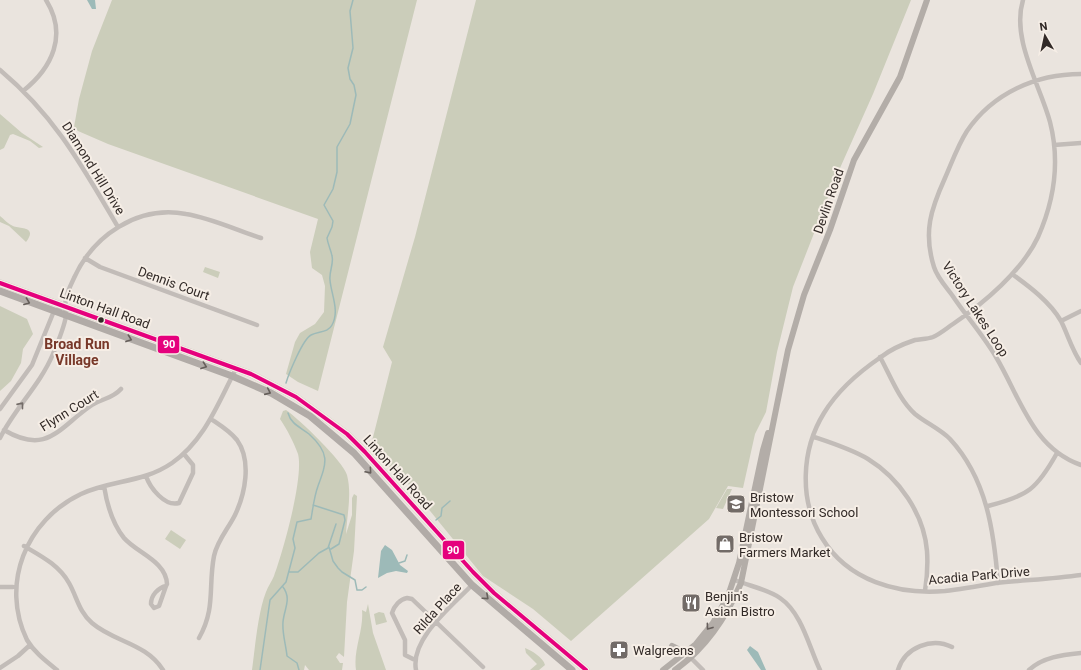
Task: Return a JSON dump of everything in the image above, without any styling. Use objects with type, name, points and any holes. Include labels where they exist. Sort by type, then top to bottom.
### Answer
[{"type":"main road","name":"Devlin Road","points":[[663,670],[674,667],[691,658],[706,643],[732,604],[738,582],[763,450],[773,418],[792,336],[810,278],[830,230],[854,160],[900,77],[927,0]]},
{"type":"main road","name":"Linton Hall Road","points":[[0,283],[268,381],[296,397],[347,434],[472,572],[494,593],[586,670]]},
{"type":"main road","name":"Linton Hall Road","points":[[0,291],[232,376],[271,393],[322,425],[354,453],[472,585],[572,670]]},
{"type":"main road","name":"Devlin Road","points":[[674,667],[708,630],[738,582]]},
{"type":"main road","points":[[674,667],[675,656],[672,646],[682,651],[689,650]]},
{"type":"street","points":[[23,91],[44,70],[54,52],[56,28],[53,12],[46,0]]},
{"type":"street","name":"Acadia Park Drive","points":[[1023,0],[1019,16],[1020,27],[1050,122],[1054,145],[1054,179],[1045,221],[1036,240],[1022,263],[1012,274],[966,315],[934,337],[901,345],[880,357],[840,391],[824,414],[810,449],[806,470],[806,494],[812,518],[822,539],[835,557],[853,571],[876,584],[900,590],[944,591],[998,583],[1081,575]]},
{"type":"street","name":"Diamond Hill Drive","points":[[0,70],[46,115],[65,138],[118,227]]},
{"type":"street","name":"Victory Lakes Loop","points":[[1081,74],[1068,74],[1036,80],[1003,95],[978,117],[967,132],[957,150],[936,197],[930,216],[928,237],[934,269],[996,357],[1022,410],[1034,429],[1057,453],[1081,465]]},
{"type":"street","points":[[1054,145],[1081,143]]},
{"type":"street","points":[[0,438],[4,430],[41,379],[54,352],[66,316],[65,306],[73,280],[85,258],[99,241],[118,227],[146,216],[180,213],[209,220],[260,238]]},
{"type":"street","name":"Dennis Court","points":[[85,258],[100,267],[257,325]]},
{"type":"street","points":[[1012,274],[1030,287],[1048,304],[1061,321],[1073,352],[1081,363]]},
{"type":"street","points":[[0,409],[32,365],[54,312],[65,306]]},
{"type":"street","points":[[1061,321],[1081,311]]},
{"type":"street","points":[[880,357],[905,401],[914,413],[949,439],[976,478],[988,506],[998,583]]},
{"type":"street","points":[[57,670],[30,645],[17,618],[13,587],[15,569],[24,546],[40,524],[57,508],[82,494],[104,486],[146,476],[161,469],[184,454],[198,438],[211,419],[236,369]]},
{"type":"street","name":"Flynn Court","points":[[4,430],[21,440],[30,441],[44,439],[57,433],[92,405],[115,396],[121,389]]},
{"type":"street","points":[[200,638],[207,624],[211,608],[215,552],[237,511],[245,479],[245,461],[241,446],[231,433],[211,419]]},
{"type":"street","points":[[814,437],[839,445],[868,459],[887,474],[902,490],[913,507],[925,543],[927,572],[925,591]]},
{"type":"street","points":[[988,506],[1019,497],[1030,491],[1039,482],[1057,453]]},
{"type":"street","points":[[146,476],[153,491],[173,504],[178,503],[193,473],[192,465],[184,454]]},
{"type":"street","points":[[104,486],[107,504],[120,532],[133,546],[163,570],[167,579],[166,586],[159,606],[154,608],[151,604],[152,597],[158,590],[166,586]]},
{"type":"street","points":[[24,546],[43,557],[62,573],[69,582],[80,609],[90,621],[104,632],[146,652],[163,670]]},
{"type":"street","points":[[738,582],[774,594],[788,605],[800,624],[820,670]]},
{"type":"street","name":"Rilda Place","points":[[416,670],[415,660],[419,644],[436,623],[472,585]]},
{"type":"street","points":[[0,587],[13,587]]},
{"type":"street","points":[[415,660],[406,655],[405,640],[393,616],[394,608],[403,599],[409,598],[483,667]]},
{"type":"street","points":[[898,670],[900,663],[908,653],[922,645],[934,642],[944,643],[952,647]]},
{"type":"street","points":[[0,668],[18,656],[30,645]]},
{"type":"street","points":[[1029,670],[1038,662],[1049,658],[1081,653]]},
{"type":"street","points":[[691,658],[702,670]]},
{"type":"green space","points":[[112,0],[417,0],[318,391],[298,382],[286,374],[295,342],[300,333],[315,324],[324,312],[325,286],[322,275],[312,268],[310,252],[318,219],[108,144],[78,131],[74,127],[79,99],[92,51]]},
{"type":"green space","points":[[476,0],[911,0],[873,94],[836,177],[793,287],[777,352],[766,412],[755,434],[743,488],[728,486],[709,519],[571,641],[533,609],[483,576],[400,474],[384,463],[370,449],[392,362],[383,347],[415,237]]},
{"type":"green space","points":[[0,114],[22,133],[43,147],[39,148],[30,141],[13,134],[10,135],[4,148],[0,150]]},
{"type":"green space","points":[[0,216],[11,225],[27,229],[29,231],[29,237],[26,242],[9,226],[0,222]]},
{"type":"green space","points":[[205,267],[220,272],[218,278],[203,272]]},
{"type":"green space","points":[[0,306],[27,319],[33,334],[23,349],[21,363],[11,381],[0,391]]},
{"type":"green space","points":[[286,410],[310,431],[338,460],[347,475],[349,497],[346,534],[352,515],[352,498],[354,494],[357,496],[354,551],[347,602],[344,657],[339,653],[336,657],[340,663],[343,663],[342,670],[309,670],[305,665],[304,670],[252,670],[257,630],[263,600],[274,576],[282,550],[292,515],[298,479],[298,454],[280,419],[283,411]]},
{"type":"green space","points":[[727,489],[732,489],[723,509],[716,508]]},
{"type":"green space","points":[[171,530],[186,540],[180,549],[165,539]]},
{"type":"green space","points":[[368,604],[373,633],[386,670],[356,670],[355,662],[362,610],[366,612]]},
{"type":"green space","points":[[379,612],[384,613],[387,622],[376,625],[374,614]]},
{"type":"green space","points":[[525,648],[540,657],[545,665],[539,670],[530,670],[537,664],[526,653]]},
{"type":"water","points":[[87,0],[95,0],[96,9],[92,9]]},
{"type":"water","points":[[385,545],[392,550],[400,565],[408,571],[407,573],[396,571],[387,573],[378,578],[381,551]]},
{"type":"water","points":[[750,646],[758,652],[766,670],[761,670],[747,650]]},
{"type":"waterway","points":[[286,383],[304,343],[311,335],[323,332],[330,328],[334,320],[335,308],[330,277],[332,254],[327,238],[333,221],[324,205],[333,189],[337,172],[337,147],[350,124],[356,95],[354,85],[350,79],[348,68],[353,48],[350,11],[353,0]]},
{"type":"waterway","points":[[260,670],[270,600],[286,582],[295,548],[293,539],[297,522],[311,519],[316,494],[325,464],[325,458],[321,447],[309,434],[291,420],[288,413]]},
{"type":"waterway","points":[[436,520],[441,516],[442,508],[450,501]]},
{"type":"waterway","points":[[313,505],[344,515],[345,520],[339,544],[331,549]]},
{"type":"waterway","points":[[289,572],[298,572],[319,553],[328,548],[336,524]]},
{"type":"waterway","points":[[329,547],[333,561],[342,572],[355,580],[357,590],[362,590],[366,587]]},
{"type":"waterway","points":[[399,563],[405,561],[407,555]]},
{"type":"waterway","points":[[283,587],[287,596],[283,626],[287,656],[297,663],[299,670]]},
{"type":"transit line","name":"90","points":[[0,283],[251,374],[296,397],[347,434],[494,593],[586,670]]},
{"type":"place","name":"Bristow Montessori School","points":[[736,504]]},
{"type":"place","name":"Bristow Farmers Market","points":[[725,544]]},
{"type":"place","name":"Benjin's Asian Bistro","points":[[691,603]]},
{"type":"place","name":"Walgreens","points":[[619,650]]},
{"type":"district","name":"Broad Run Village","points":[[77,352]]}]
